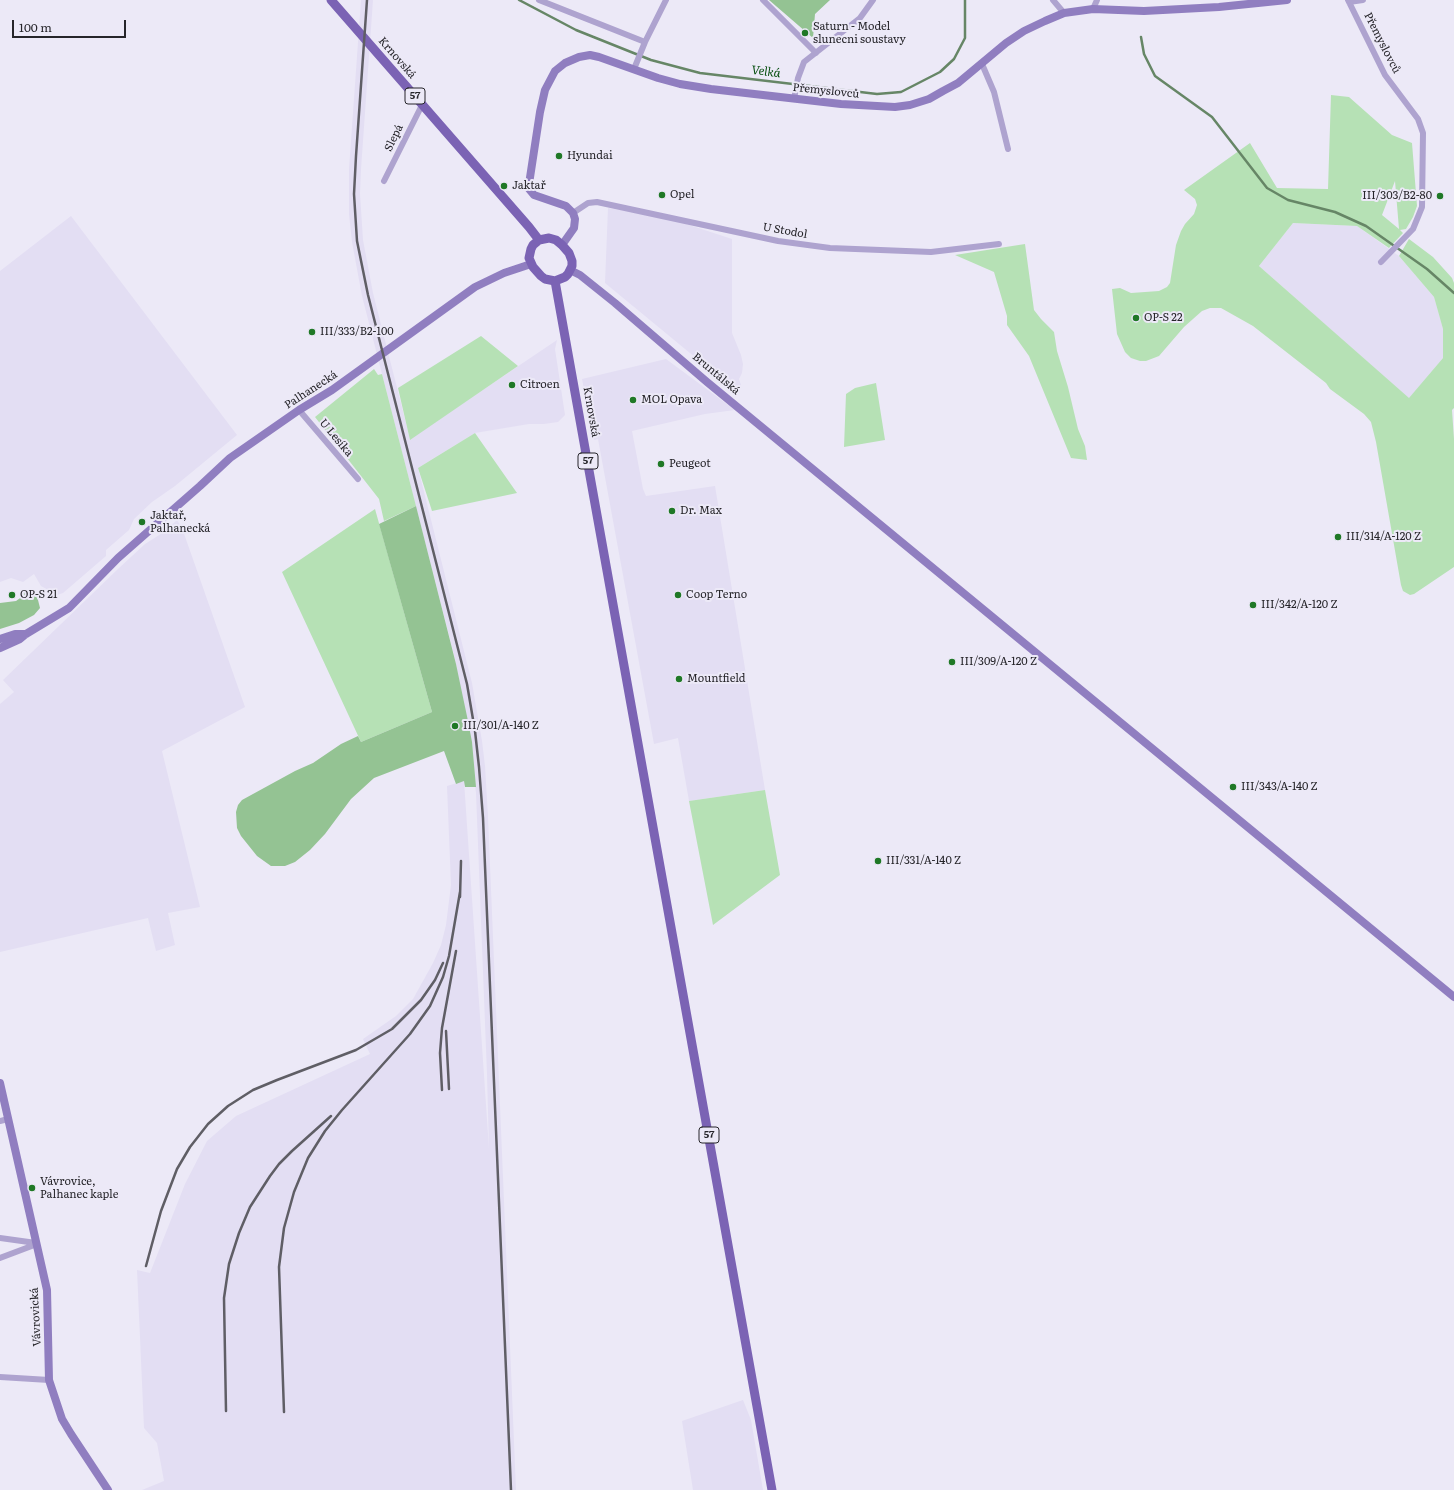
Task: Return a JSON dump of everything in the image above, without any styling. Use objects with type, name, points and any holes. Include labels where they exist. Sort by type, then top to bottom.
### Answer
[{"type":"main road","name":"Krnovská","points":[[332,0],[539,240]]},
{"type":"main road","points":[[545,238],[552,238],[562,245],[571,257],[572,266],[570,270],[565,277],[555,281],[545,279],[531,264],[531,249],[539,240],[545,238]]},
{"type":"main road","name":"Krnovská","points":[[555,281],[619,641],[646,780],[772,1490]]},
{"type":"street","points":[[539,0],[644,45]]},
{"type":"street","points":[[635,66],[666,0]]},
{"type":"street","points":[[763,0],[816,53]]},
{"type":"street","points":[[795,95],[798,78],[804,62],[860,18],[873,0]]},
{"type":"street","points":[[1053,0],[1064,13]]},
{"type":"street","points":[[1093,9],[1097,0]]},
{"type":"street","name":"Přemyslovců","points":[[573,213],[566,206],[534,195],[529,187],[541,104],[547,86],[553,74],[561,66],[582,56],[590,55],[635,66],[658,78],[680,84],[740,94],[795,95],[876,107],[895,107],[910,105],[929,99],[958,83],[1006,43],[1024,31],[1064,13],[1093,9],[1144,11],[1219,7],[1287,0]]},
{"type":"street","name":"Přemyslovců","points":[[1363,0],[1348,1],[1385,75],[1418,119],[1423,133],[1422,207],[1413,229],[1381,262]]},
{"type":"street","points":[[982,64],[994,92],[1008,149]]},
{"type":"street","name":"Slepá","points":[[384,181],[422,104]]},
{"type":"street","name":"U Stodol","points":[[573,213],[588,203],[596,202],[778,241],[830,248],[932,252],[999,244]]},
{"type":"street","points":[[562,245],[574,228],[575,219],[573,213]]},
{"type":"street","name":"Palhanecká","points":[[0,648],[20,640],[26,634],[69,608],[118,558],[230,458],[299,410],[332,390],[383,355],[475,287],[496,276],[531,264]]},
{"type":"street","name":"Bruntálská","points":[[570,270],[586,280],[846,497],[1454,997]]},
{"type":"street","name":"U Lesíka","points":[[299,410],[358,479]]},
{"type":"street","points":[[0,639],[15,634],[26,634]]},
{"type":"street","name":"Vávrovická","points":[[0,1083],[4,1120],[38,1244],[47,1290],[49,1380],[62,1419],[108,1490]]},
{"type":"street","points":[[0,1238],[38,1244]]},
{"type":"street","points":[[0,1258],[38,1244]]},
{"type":"street","points":[[0,1377],[49,1380]]},
{"type":"shaded area","points":[[361,0],[373,0],[361,169],[360,194],[363,240],[373,293],[410,439],[557,340],[555,349],[565,415],[558,422],[529,424],[475,433],[418,468],[472,683],[485,766],[516,1490],[142,1490],[164,1481],[157,1443],[144,1428],[137,1270],[150,1273],[185,1184],[207,1141],[236,1116],[370,1054],[363,1039],[396,1016],[413,999],[433,963],[441,945],[446,925],[451,885],[447,786],[464,781],[489,1149],[476,793],[466,714],[454,655],[362,296],[352,242],[349,214],[349,169]]},
{"type":"shaded area","points":[[608,208],[674,220],[732,239],[732,333],[743,364],[742,373],[739,379],[741,385],[736,391],[605,283]]},
{"type":"shaded area","points":[[71,216],[237,435],[175,486],[152,502],[134,519],[129,530],[106,550],[106,556],[63,593],[57,595],[41,586],[34,574],[23,582],[11,578],[0,582],[0,271]]},
{"type":"shaded area","points":[[1293,223],[1357,226],[1399,256],[1434,297],[1443,329],[1443,358],[1409,399],[1259,266]]},
{"type":"shaded area","points":[[666,359],[735,410],[705,414],[632,431],[643,489],[646,496],[715,486],[765,790],[689,801],[678,738],[654,744],[598,439],[594,440],[582,379]]},
{"type":"shaded area","points":[[177,520],[182,528],[245,707],[162,751],[200,907],[168,913],[175,945],[156,951],[148,918],[0,952],[0,704],[14,692],[3,680],[145,544],[164,532]]},
{"type":"shaded area","points":[[743,1400],[751,1420],[763,1490],[693,1490],[682,1421]]},
{"type":"green space","points":[[769,0],[830,0],[815,14],[813,38]]},
{"type":"green space","points":[[1331,95],[1349,97],[1392,135],[1412,143],[1417,206],[1406,229],[1400,230],[1403,233],[1389,248],[1357,226],[1293,223],[1259,266],[1409,398],[1443,358],[1443,329],[1434,297],[1399,256],[1409,239],[1433,257],[1452,278],[1454,283],[1454,408],[1452,410],[1454,439],[1454,567],[1414,594],[1410,595],[1403,591],[1401,585],[1376,442],[1371,422],[1364,414],[1330,389],[1326,383],[1253,326],[1221,308],[1210,308],[1202,311],[1184,327],[1159,356],[1146,361],[1131,358],[1125,352],[1117,334],[1112,289],[1120,288],[1131,293],[1159,291],[1167,287],[1170,283],[1176,245],[1181,231],[1194,214],[1197,205],[1195,199],[1184,190],[1250,143],[1277,188],[1328,189]],"holes":[[[1395,181],[1399,229],[1382,215]]]},
{"type":"green space","points":[[1025,244],[1034,310],[1054,332],[1057,351],[1068,387],[1078,429],[1085,446],[1087,460],[1071,458],[1029,356],[1007,325],[1007,316],[994,272],[955,255]]},
{"type":"green space","points":[[481,336],[518,366],[410,440],[398,388]]},
{"type":"green space","points":[[374,369],[378,375],[382,374],[416,506],[384,521],[379,499],[315,417]]},
{"type":"green space","points":[[876,383],[885,440],[844,447],[846,394],[855,388]]},
{"type":"green space","points":[[475,433],[517,493],[432,511],[418,468]]},
{"type":"green space","points":[[416,506],[456,664],[472,742],[476,787],[465,787],[464,781],[456,784],[444,751],[374,778],[351,799],[325,834],[310,850],[295,862],[285,866],[271,866],[257,856],[241,836],[237,828],[236,812],[238,805],[242,800],[295,771],[313,763],[341,744],[358,736],[361,742],[432,712],[379,524]]},
{"type":"green space","points":[[375,509],[432,712],[361,742],[282,572]]},
{"type":"green space","points":[[28,590],[34,593],[40,608],[34,615],[19,623],[0,629],[0,603],[16,601],[23,596],[23,592]]},
{"type":"green space","points":[[765,790],[780,875],[713,925],[689,801]]},
{"type":"waterway","name":"Velká","points":[[519,0],[576,30],[651,60],[700,73],[877,94],[901,92],[940,72],[954,59],[965,38],[965,0]]},
{"type":"waterway","points":[[1141,37],[1144,54],[1155,76],[1212,117],[1267,188],[1288,200],[1335,212],[1366,226],[1427,269],[1454,293]]},
{"type":"railway","points":[[367,0],[354,194],[357,241],[368,295],[467,684],[479,767],[483,818],[511,1490]]},
{"type":"railway","points":[[460,897],[461,861]]},
{"type":"railway","points":[[284,1412],[279,1267],[284,1228],[294,1192],[308,1158],[325,1131],[410,1034],[430,1006],[443,977],[449,956],[460,892]]},
{"type":"railway","points":[[442,1090],[440,1053],[442,1028],[456,951]]},
{"type":"railway","points":[[146,1266],[161,1211],[177,1169],[190,1147],[208,1124],[228,1106],[253,1090],[356,1050],[392,1029],[421,1000],[435,980],[443,963]]},
{"type":"railway","points":[[446,1031],[449,1089]]},
{"type":"railway","points":[[226,1411],[224,1298],[229,1264],[239,1233],[250,1207],[279,1164],[331,1116]]},
{"type":"place","name":"Saturn - Model slunecni soustavy","points":[[805,33]]},
{"type":"place","name":"Hyundai","points":[[559,156]]},
{"type":"place","name":"Jaktař","points":[[504,186]]},
{"type":"place","name":"Opel","points":[[662,195]]},
{"type":"place","name":"III/303/B2-80","points":[[1440,196]]},
{"type":"place","name":"OP-S 22","points":[[1136,318]]},
{"type":"place","name":"III/333/B2-100","points":[[312,332]]},
{"type":"place","name":"Citroen","points":[[512,385]]},
{"type":"place","name":"MOL Opava","points":[[633,400]]},
{"type":"place","name":"Peugeot","points":[[661,464]]},
{"type":"place","name":"Dr. Max","points":[[672,511]]},
{"type":"place","name":"Jaktař, Palhanecká","points":[[142,522]]},
{"type":"place","name":"III/314/A-120 Z","points":[[1338,537]]},
{"type":"place","name":"OP-S 21","points":[[12,595]]},
{"type":"place","name":"Coop Terno","points":[[678,595]]},
{"type":"place","name":"III/342/A-120 Z","points":[[1253,605]]},
{"type":"place","name":"III/309/A-120 Z","points":[[952,662]]},
{"type":"place","name":"Mountfield","points":[[679,679]]},
{"type":"place","name":"III/301/A-140 Z","points":[[455,726]]},
{"type":"place","name":"III/343/A-140 Z","points":[[1233,787]]},
{"type":"place","name":"III/331/A-140 Z","points":[[878,861]]},
{"type":"place","name":"Vávrovice, Palhanec kaple","points":[[32,1188]]}]
